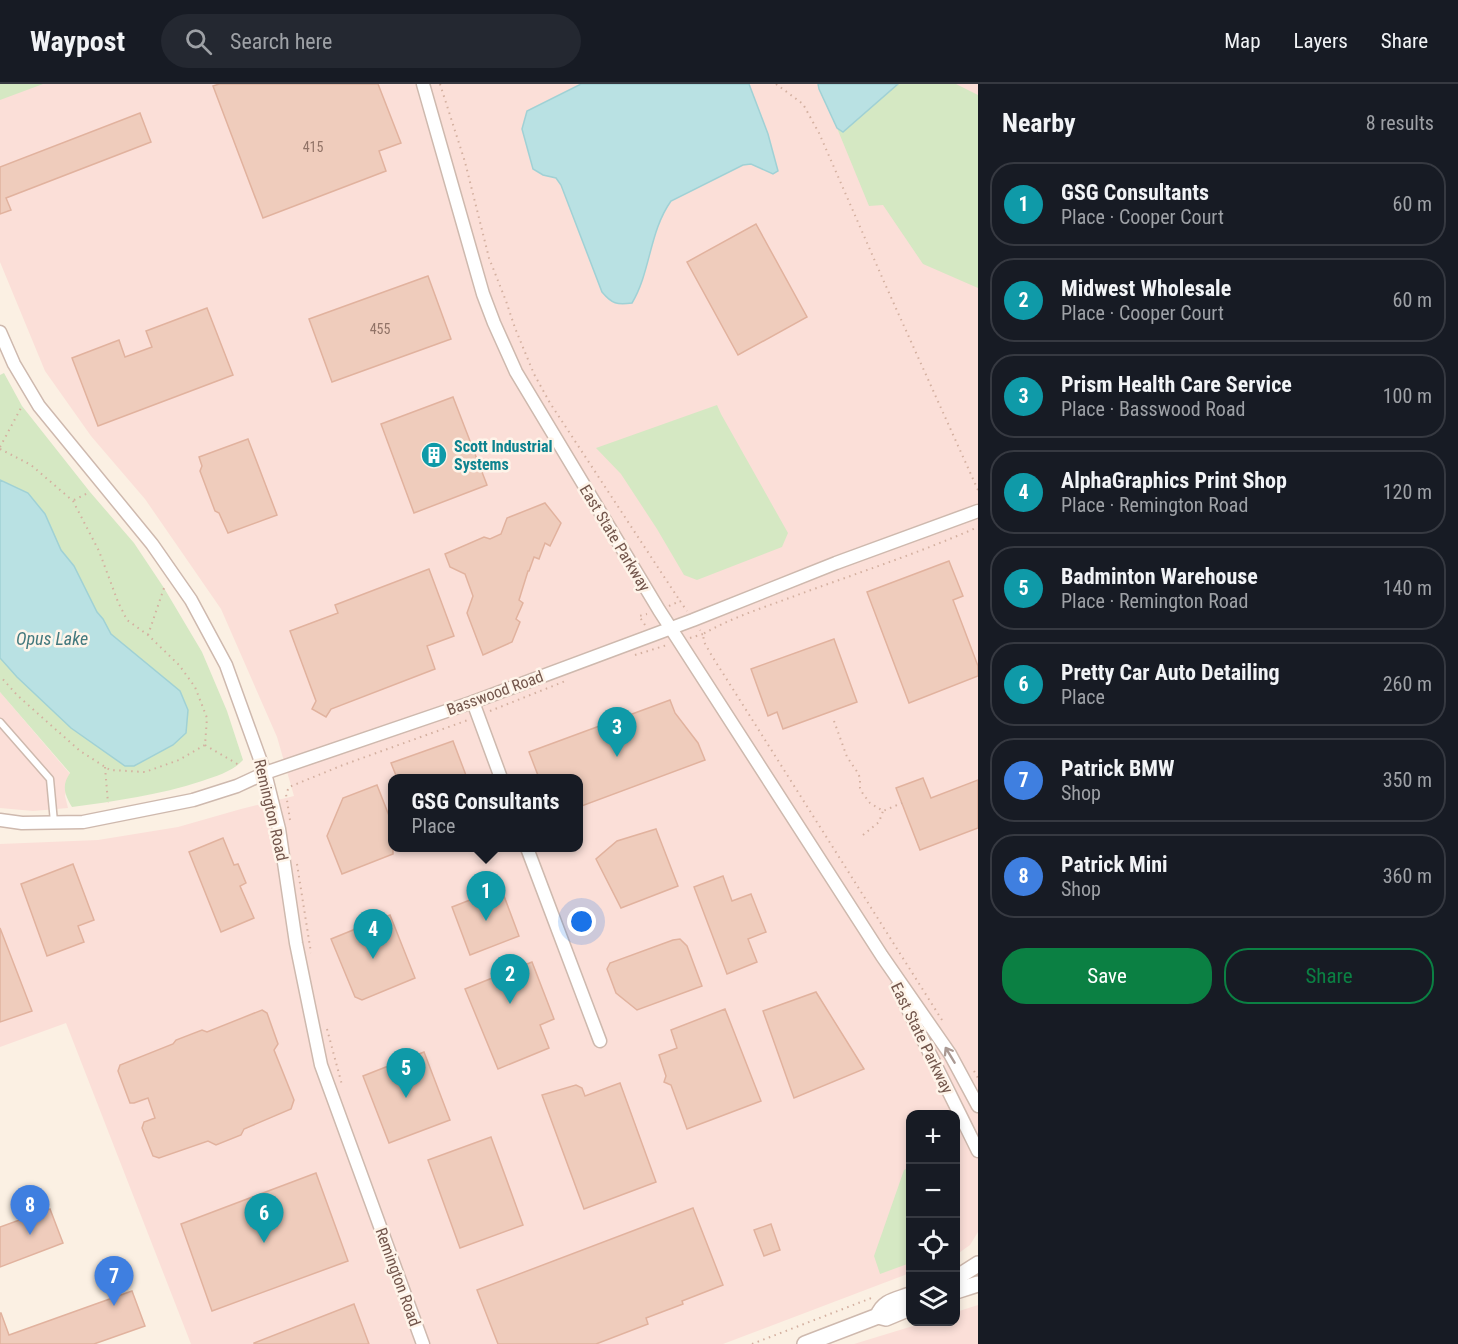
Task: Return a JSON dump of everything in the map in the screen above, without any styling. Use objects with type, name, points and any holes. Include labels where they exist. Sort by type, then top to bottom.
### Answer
[{"type":"street","name":"East State Parkway","points":[[423,84],[483,294],[516,372],[670,629],[882,956],[950,1054],[978,1106]]},
{"type":"street","name":"Remington Road","points":[[0,332],[3,349],[39,406],[152,544],[191,600],[226,664],[264,773],[279,829],[296,943],[321,1065],[423,1344]]},
{"type":"street","name":"Basswood Road","points":[[0,820],[22,823],[83,822],[193,800],[237,786],[264,773],[473,702],[978,510]]},
{"type":"street","points":[[473,702],[500,774]]},
{"type":"street","points":[[529,852],[600,1041]]},
{"type":"street","name":"East State Parkway","points":[[882,956],[978,1151]]},
{"type":"street","points":[[960,1275],[978,1264]]},
{"type":"street","points":[[960,1290],[978,1284]]},
{"type":"street","points":[[878,1316],[885,1304],[906,1296]]},
{"type":"street","points":[[805,1344],[878,1316],[886,1318],[906,1310]]},
{"type":"lane","points":[[0,722],[50,779],[54,822]]},
{"type":"path","points":[[440,84],[465,162],[489,258],[534,374],[550,403],[680,601]]},
{"type":"path","points":[[776,84],[803,104],[819,133],[978,490]]},
{"type":"path","points":[[22,406],[0,448],[31,465],[73,501],[99,551],[118,603],[128,620],[148,635],[179,665],[195,687],[207,718],[205,745]]},
{"type":"path","points":[[73,501],[90,492]]},
{"type":"path","points":[[942,1019],[712,656],[704,642],[703,634],[763,608],[869,570],[978,527]]},
{"type":"path","points":[[148,635],[164,588]]},
{"type":"path","points":[[0,676],[17,695],[80,751],[110,770],[145,772],[179,759],[205,745]]},
{"type":"path","points":[[834,721],[847,757],[860,778],[860,788],[863,794],[870,803],[883,811]]},
{"type":"path","points":[[205,745],[239,765]]},
{"type":"path","points":[[105,767],[108,802]]},
{"type":"path","points":[[289,787],[286,794],[291,829]]},
{"type":"path","points":[[863,834],[879,822],[883,811],[902,803]]},
{"type":"path","points":[[297,860],[312,959]]},
{"type":"path","points":[[326,1027],[342,1085]]},
{"type":"path","points":[[972,1068],[978,1078]]},
{"type":"path","points":[[752,1344],[878,1295]]},
{"type":"shaded area","points":[[0,84],[978,84],[978,1232],[970,1245],[960,1252],[960,1110],[906,1110],[906,1275],[723,1344],[191,1344],[66,1023],[0,1047],[0,844],[98,840],[178,827],[294,796],[277,737],[221,609],[145,499],[91,436],[45,371],[0,262]]},
{"type":"shaded area","points":[[0,692],[70,774],[65,796],[68,808],[33,811],[0,808]]},
{"type":"shaded area","points":[[978,1305],[978,1344],[854,1344],[913,1326],[960,1326],[960,1311]]},
{"type":"green space","points":[[0,84],[43,84],[0,100]]},
{"type":"green space","points":[[898,84],[956,84],[978,95],[978,288],[923,264],[883,205],[869,206],[837,128],[843,132]]},
{"type":"green space","points":[[4,373],[22,406],[134,543],[202,652],[227,711],[243,760],[229,771],[170,790],[72,807],[65,790],[70,773],[0,692],[0,375]]},
{"type":"green space","points":[[717,405],[788,533],[782,547],[697,580],[684,575],[621,474],[596,448]]},
{"type":"green space","points":[[906,1169],[906,1264],[880,1274],[874,1256]]},
{"type":"water","points":[[581,84],[749,84],[768,134],[778,171],[773,174],[751,164],[743,165],[671,201],[658,226],[643,278],[632,303],[615,303],[602,292],[561,185],[556,178],[543,175],[533,169],[522,129],[527,111]]},
{"type":"water","points":[[818,84],[898,84],[843,132],[837,128]]},
{"type":"water","name":"Opus Lake","points":[[0,480],[28,493],[45,514],[61,550],[74,566],[111,634],[180,691],[188,710],[186,733],[173,745],[134,766],[125,766],[71,728],[0,658]]},
{"type":"building","points":[[219,84],[378,84],[401,143],[379,151],[386,171],[263,218],[213,86]]},
{"type":"building","points":[[140,113],[151,142],[6,198],[11,210],[0,214],[0,167]]},
{"type":"building","points":[[756,224],[807,317],[738,355],[687,262]]},
{"type":"building","points":[[428,276],[451,339],[332,382],[309,319]]},
{"type":"building","points":[[207,308],[233,375],[98,426],[72,358],[119,340],[125,357],[152,347],[146,331]]},
{"type":"building","name":"Scott Industrial Systems","points":[[453,397],[487,485],[414,513],[381,424]]},
{"type":"building","points":[[248,439],[277,515],[228,533],[219,513],[215,511],[200,471],[202,466],[199,457]]},
{"type":"building","points":[[545,503],[561,523],[550,546],[545,543],[539,559],[534,557],[528,571],[519,600],[523,603],[516,619],[520,622],[512,642],[483,655],[467,613],[473,596],[465,574],[450,567],[445,554],[484,537],[490,539],[501,534],[507,518]]},
{"type":"building","points":[[949,561],[963,596],[953,600],[978,666],[978,676],[909,703],[867,592]]},
{"type":"building","points":[[429,569],[454,636],[427,646],[435,669],[331,709],[326,717],[312,709],[316,701],[290,631],[338,613],[335,605]]},
{"type":"building","points":[[834,639],[857,702],[783,729],[777,712],[768,716],[751,669]]},
{"type":"building","points":[[670,700],[675,713],[698,743],[705,760],[583,806],[583,774],[537,774],[529,752]]},
{"type":"building","points":[[453,741],[465,774],[395,774],[391,763]]},
{"type":"building","points":[[923,778],[931,798],[978,780],[978,828],[920,850],[896,788]]},
{"type":"building","points":[[377,785],[388,813],[388,852],[393,852],[393,854],[342,874],[327,836],[343,798]]},
{"type":"building","points":[[656,829],[678,886],[621,908],[596,859],[617,841]]},
{"type":"building","points":[[223,838],[234,865],[238,864],[246,883],[240,886],[254,918],[221,932],[189,852]]},
{"type":"building","points":[[73,864],[94,920],[78,926],[84,942],[47,956],[21,884]]},
{"type":"building","points":[[723,876],[732,901],[751,894],[766,932],[748,939],[757,962],[727,974],[694,887]]},
{"type":"building","points":[[501,888],[519,936],[470,955],[452,907]]},
{"type":"building","points":[[390,915],[415,978],[362,1000],[355,997],[331,939]]},
{"type":"building","points":[[0,928],[32,1011],[0,1022]]},
{"type":"building","points":[[680,939],[687,946],[702,986],[637,1010],[616,993],[607,969],[610,963]]},
{"type":"building","points":[[532,962],[554,1019],[540,1025],[549,1048],[498,1069],[465,989]]},
{"type":"building","points":[[816,992],[864,1069],[794,1098],[763,1011]]},
{"type":"building","points":[[725,1009],[761,1101],[687,1129],[671,1085],[664,1082],[666,1076],[659,1055],[677,1048],[671,1030]]},
{"type":"building","points":[[262,1010],[267,1013],[278,1044],[274,1050],[294,1100],[291,1109],[244,1129],[241,1135],[216,1145],[208,1141],[159,1158],[153,1156],[142,1128],[144,1122],[155,1118],[148,1098],[130,1103],[118,1071],[120,1065],[173,1044],[176,1040],[202,1030],[207,1032]]},
{"type":"building","points":[[424,1052],[450,1120],[389,1143],[363,1076]]},
{"type":"building","points":[[620,1083],[656,1182],[584,1209],[542,1095],[576,1085],[582,1088],[585,1096]]},
{"type":"building","points":[[491,1137],[523,1225],[460,1248],[428,1160]]},
{"type":"building","points":[[316,1173],[348,1261],[212,1311],[181,1224]]},
{"type":"building","points":[[693,1208],[723,1285],[646,1318],[648,1324],[596,1344],[498,1344],[477,1290]]},
{"type":"building","points":[[50,1209],[63,1243],[0,1267],[0,1227]]},
{"type":"building","points":[[771,1224],[780,1250],[764,1256],[754,1230]]},
{"type":"building","points":[[132,1291],[145,1326],[94,1344],[0,1344],[0,1313],[9,1335]]},
{"type":"building","points":[[354,1304],[369,1344],[254,1344],[254,1343]]},
{"type":"place","name":"Scott Industrial Systems","points":[[434,455]]},
{"type":"place","name":"Prism Health Care Service","points":[[617,757]]},
{"type":"place","name":"GSG Consultants","points":[[486,921]]},
{"type":"place","name":"AlphaGraphics Print Shop","points":[[373,959]]},
{"type":"place","name":"Midwest Wholesale","points":[[510,1004]]},
{"type":"place","name":"Badminton Warehouse","points":[[406,1098]]},
{"type":"place","name":"Patrick Mini","points":[[30,1235]]},
{"type":"place","name":"Pretty Car Auto Detailing","points":[[264,1243]]},
{"type":"place","name":"Patrick BMW","points":[[114,1306]]}]
